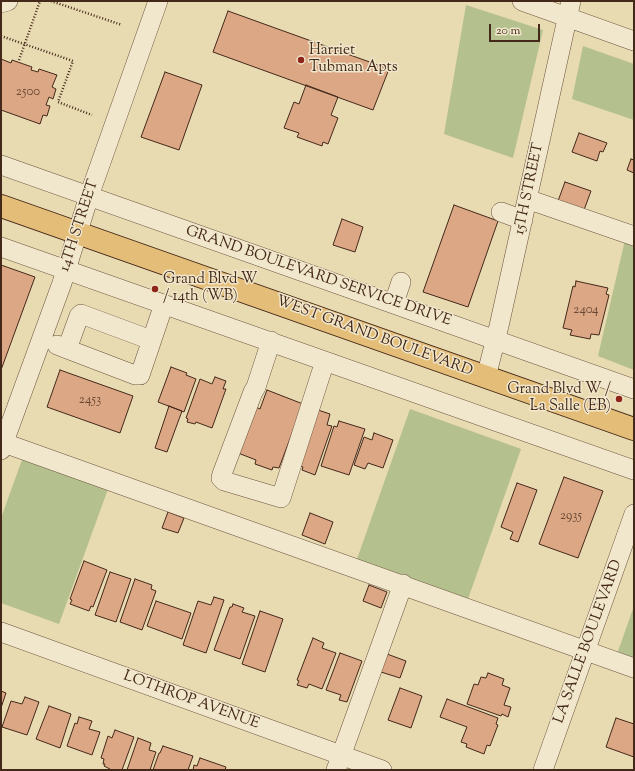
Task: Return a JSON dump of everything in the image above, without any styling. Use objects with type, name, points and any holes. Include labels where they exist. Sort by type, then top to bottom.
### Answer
[{"type":"main road","name":"WEST GRAND BOULEVARD","points":[[1,206],[634,429]]},
{"type":"street","points":[[1,3],[8,1]]},
{"type":"street","name":"14TH STREET","points":[[2,447],[67,270],[89,196],[158,1]]},
{"type":"street","points":[[522,1],[570,9],[634,41]]},
{"type":"street","name":"15TH STREET","points":[[486,377],[496,340],[570,9]]},
{"type":"street","name":"GRAND BOULEVARD SERVICE DRIVE","points":[[1,165],[634,389]]},
{"type":"street","points":[[527,199],[634,236]]},
{"type":"street","points":[[501,212],[523,220]]},
{"type":"street","points":[[1,247],[634,470]]},
{"type":"street","points":[[394,303],[401,282]]},
{"type":"street","points":[[42,339],[135,375],[140,375],[164,304]]},
{"type":"street","points":[[68,349],[81,314],[151,340]]},
{"type":"street","points":[[271,341],[256,388],[253,392],[222,474],[221,478],[224,481],[281,498],[325,361]]},
{"type":"street","points":[[2,447],[403,584],[634,668]]},
{"type":"street","name":"LA SALLE BOULEVARD","points":[[543,770],[634,514]]},
{"type":"street","points":[[338,763],[403,584]]},
{"type":"street","name":"LOTHROP AVENUE","points":[[1,632],[338,763],[382,770]]},
{"type":"path","points":[[18,60],[40,1]]},
{"type":"path","points":[[51,1],[122,26]]},
{"type":"path","points":[[1,36],[73,61],[58,102],[92,115]]},
{"type":"green space","points":[[466,5],[543,30],[513,158],[444,134]]},
{"type":"green space","points":[[583,46],[634,64],[634,120],[572,99]]},
{"type":"green space","points":[[625,240],[634,243],[634,370],[598,356]]},
{"type":"green space","points":[[410,409],[521,449],[468,599],[357,559]]},
{"type":"green space","points":[[23,457],[108,489],[59,624],[1,603],[1,518]]},
{"type":"green space","points":[[634,606],[634,660],[617,654]]},
{"type":"building","name":"Harriet Tubman Apts","points":[[228,11],[389,69],[373,110],[213,52]]},
{"type":"building","points":[[1,59],[11,63],[12,60],[32,67],[31,70],[38,72],[39,69],[57,75],[52,87],[56,89],[53,99],[49,97],[46,105],[50,106],[47,116],[43,115],[40,124],[1,110]]},
{"type":"building","points":[[165,72],[202,85],[179,150],[141,137]]},
{"type":"building","points":[[306,85],[338,97],[331,115],[338,118],[328,144],[323,142],[322,146],[297,137],[299,133],[284,128],[294,102],[299,104]]},
{"type":"building","points":[[579,133],[607,143],[603,152],[600,151],[597,161],[572,152]]},
{"type":"building","points":[[631,159],[634,160],[634,173],[627,170]]},
{"type":"building","points":[[565,182],[591,191],[584,210],[558,201]]},
{"type":"building","points":[[454,205],[498,221],[468,307],[423,292]]},
{"type":"building","points":[[342,219],[363,227],[355,252],[333,245]]},
{"type":"building","points":[[1,265],[35,277],[1,370]]},
{"type":"building","points":[[576,281],[608,288],[606,294],[609,295],[599,335],[591,334],[590,339],[570,335],[572,330],[563,328],[573,286],[575,287]]},
{"type":"building","points":[[171,367],[187,373],[186,375],[196,379],[184,412],[158,402]]},
{"type":"building","points":[[60,370],[133,396],[120,433],[47,407]]},
{"type":"building","points":[[215,377],[226,381],[223,389],[226,389],[212,428],[196,422],[195,424],[187,422],[188,419],[186,418],[200,379],[212,384]]},
{"type":"building","points":[[267,390],[303,404],[279,468],[273,467],[272,470],[255,464],[256,460],[238,453],[256,407],[260,409]]},
{"type":"building","points":[[169,406],[182,411],[167,452],[155,448]]},
{"type":"building","points":[[315,409],[330,414],[327,425],[332,426],[315,475],[302,470],[303,467],[294,464]]},
{"type":"building","points":[[339,421],[365,429],[349,475],[321,466],[334,426],[337,427]]},
{"type":"building","points":[[374,433],[393,440],[383,468],[368,463],[365,469],[354,465],[364,437],[372,440]]},
{"type":"building","points":[[564,477],[603,491],[578,558],[539,544]]},
{"type":"building","points":[[517,483],[537,490],[518,542],[510,539],[513,532],[501,527]]},
{"type":"building","points":[[168,512],[184,518],[178,533],[162,528]]},
{"type":"building","points":[[310,513],[333,522],[325,544],[302,535]]},
{"type":"building","points":[[84,561],[107,570],[93,607],[91,606],[89,611],[70,604],[72,600],[70,599]]},
{"type":"building","points":[[110,572],[131,579],[116,622],[95,615]]},
{"type":"building","points":[[135,579],[152,585],[151,589],[156,591],[142,630],[120,622]]},
{"type":"building","points":[[369,585],[387,592],[381,608],[363,601]]},
{"type":"building","points":[[214,597],[224,600],[206,653],[183,645],[198,601],[211,605]]},
{"type":"building","points":[[156,601],[191,613],[182,639],[147,626]]},
{"type":"building","points":[[233,604],[244,608],[242,612],[255,616],[240,659],[214,650],[230,607],[232,607]]},
{"type":"building","points":[[260,611],[283,619],[265,672],[242,664]]},
{"type":"building","points":[[313,638],[324,643],[322,648],[336,653],[322,689],[309,684],[307,688],[297,685],[299,681],[297,680]]},
{"type":"building","points":[[340,653],[362,661],[347,702],[339,700],[341,695],[326,690]]},
{"type":"building","points":[[387,654],[406,661],[400,678],[381,672]]},
{"type":"building","points":[[488,673],[504,679],[502,685],[510,688],[504,705],[511,707],[508,717],[467,704],[474,684],[478,685],[481,677],[486,678]]},
{"type":"building","points":[[400,688],[422,696],[411,728],[388,720]]},
{"type":"building","points":[[1,691],[6,693],[1,708]]},
{"type":"building","points":[[25,697],[39,702],[27,735],[2,727],[11,701],[22,704]]},
{"type":"building","points":[[447,699],[498,718],[496,724],[498,725],[490,746],[487,745],[484,754],[466,747],[467,744],[461,742],[467,727],[440,717]]},
{"type":"building","points":[[49,706],[71,714],[60,748],[36,739]]},
{"type":"building","points":[[79,717],[92,721],[89,729],[100,732],[92,755],[67,746],[75,723],[77,724]]},
{"type":"building","points":[[616,718],[634,724],[634,757],[606,747]]},
{"type":"building","points":[[115,730],[134,737],[122,770],[109,770],[110,769],[103,764],[104,759],[101,758],[108,736],[112,738]]},
{"type":"building","points":[[138,738],[151,743],[149,750],[156,752],[150,770],[127,770]]},
{"type":"building","points":[[163,746],[193,756],[188,770],[153,770]]},
{"type":"building","points":[[200,758],[226,767],[225,770],[193,770],[194,765],[197,766]]},
{"type":"place","name":"Harriet Tubman Apts","points":[[301,60]]},
{"type":"place","name":"Grand Blvd W / 14th (WB)","points":[[155,289]]},
{"type":"place","name":"Grand Blvd W / La Salle (EB)","points":[[619,399]]}]
